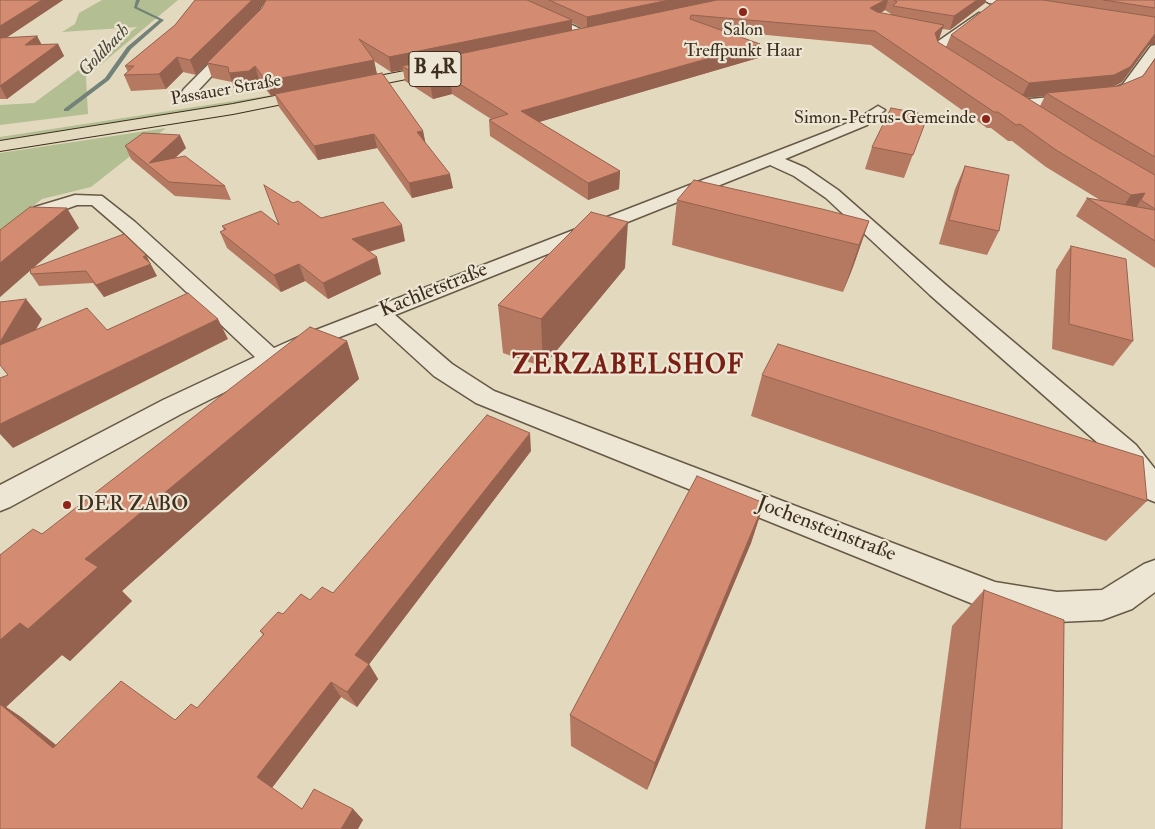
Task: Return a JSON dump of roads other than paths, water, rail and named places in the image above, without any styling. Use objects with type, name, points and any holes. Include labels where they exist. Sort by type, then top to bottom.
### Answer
[{"type":"main road","points":[[563,38],[588,31]]},
{"type":"main road","name":"Passauer Straße","points":[[121,123],[279,101],[455,62]]},
{"type":"main road","name":"B 4R","points":[[0,134],[121,123]]},
{"type":"main road","name":"B 4R","points":[[0,146],[121,123]]},
{"type":"street","points":[[189,92],[260,18],[271,0]]},
{"type":"street","points":[[509,0],[588,31]]},
{"type":"street","points":[[971,73],[938,52],[938,47],[993,1],[1044,9]]},
{"type":"street","points":[[932,32],[952,36]]},
{"type":"street","points":[[1019,104],[1083,100],[1110,96],[1128,87],[1155,49]]},
{"type":"street","points":[[1003,93],[1035,115]]},
{"type":"street","name":"Kachletstraße","points":[[0,499],[172,406],[270,358],[862,122],[878,110]]},
{"type":"street","points":[[771,159],[800,172],[832,194],[928,281],[1126,452],[1155,490]]},
{"type":"street","points":[[0,244],[42,211],[75,200],[96,200],[128,226],[270,358]]},
{"type":"street","name":"Jochensteinstraße","points":[[379,313],[444,370],[484,397],[995,597],[1057,607],[1102,605],[1120,598],[1155,574]]},
{"type":"waterway","name":"Goldbach","points":[[66,110],[107,79],[129,48],[162,20],[135,7],[138,0]]},
{"type":"place","name":"Salon Treffpunkt Haar","points":[[743,12]]},
{"type":"place","name":"Simon-Petrus-Gemeinde","points":[[986,119]]},
{"type":"place","name":"DER ZABO","points":[[67,505]]},
{"type":"district","name":"ZERZABELSHOF","points":[[628,367]]}]
